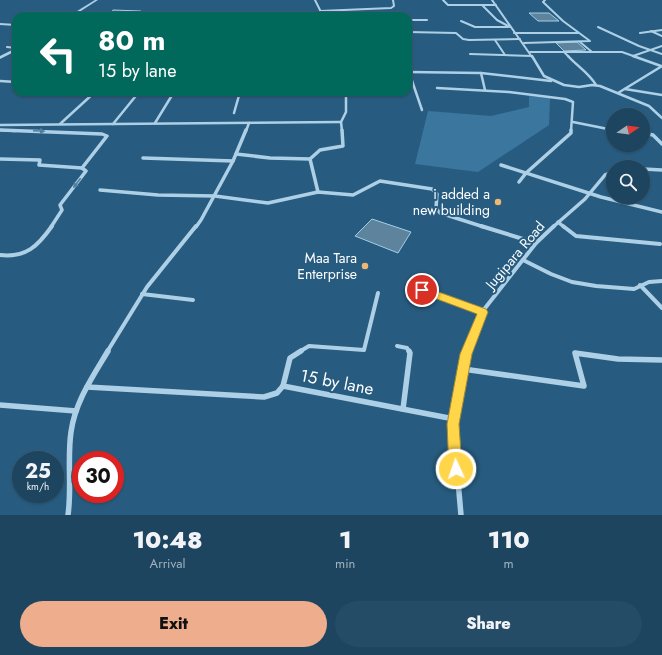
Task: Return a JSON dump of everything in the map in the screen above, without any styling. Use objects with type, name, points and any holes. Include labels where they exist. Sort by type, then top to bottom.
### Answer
[{"type":"street","points":[[78,12],[97,0]]},
{"type":"street","points":[[315,0],[320,11],[390,8],[394,6],[393,0]]},
{"type":"street","points":[[443,0],[448,5],[496,5]]},
{"type":"street","points":[[474,0],[478,5]]},
{"type":"street","points":[[492,0],[514,33],[524,43],[544,76],[554,82]]},
{"type":"street","points":[[524,43],[590,41],[553,12],[543,2],[545,0]]},
{"type":"street","points":[[482,5],[497,20],[510,27]]},
{"type":"street","points":[[412,20],[427,20]]},
{"type":"street","points":[[461,21],[475,27],[510,27]]},
{"type":"street","points":[[0,24],[12,25]]},
{"type":"street","points":[[598,27],[649,50],[662,54]]},
{"type":"street","points":[[640,33],[662,30]]},
{"type":"street","points":[[650,31],[662,36]]},
{"type":"street","points":[[412,32],[456,33],[466,40],[520,39]]},
{"type":"street","points":[[514,33],[579,33]]},
{"type":"street","points":[[495,40],[506,55]]},
{"type":"street","points":[[580,42],[592,52]]},
{"type":"street","points":[[633,56],[662,46]]},
{"type":"street","points":[[7,47],[12,48]]},
{"type":"street","points":[[0,58],[12,50]]},
{"type":"street","points":[[530,52],[622,52],[661,66]]},
{"type":"street","points":[[564,52],[581,70],[590,75],[596,85]]},
{"type":"street","points":[[470,54],[532,56]]},
{"type":"street","points":[[618,93],[661,66]]},
{"type":"street","points":[[412,72],[480,73],[554,82],[579,88],[596,85],[649,106],[662,118]]},
{"type":"street","points":[[480,73],[485,90]]},
{"type":"street","points":[[0,81],[12,82]]},
{"type":"street","points":[[412,81],[422,110]]},
{"type":"street","points":[[437,88],[510,92],[569,100],[574,104],[571,133],[567,139],[526,173],[519,182]]},
{"type":"street","points":[[625,89],[662,95]]},
{"type":"street","points":[[60,124],[91,96]]},
{"type":"street","points":[[113,124],[136,96]]},
{"type":"street","points":[[155,123],[172,96]]},
{"type":"street","points":[[234,113],[239,96]]},
{"type":"street","points":[[318,192],[310,159],[313,154],[327,147],[343,146],[340,122],[346,112],[346,96]]},
{"type":"street","points":[[0,125],[340,122]]},
{"type":"street","points":[[573,122],[606,129]]},
{"type":"street","points":[[68,515],[70,501],[71,432],[76,410],[87,387],[142,294],[201,220],[233,161],[249,123]]},
{"type":"street","points":[[0,130],[102,134],[107,136],[82,168]]},
{"type":"street","points":[[650,134],[653,135],[662,144]]},
{"type":"street","points":[[236,154],[270,158],[310,159]]},
{"type":"street","points":[[143,158],[233,161]]},
{"type":"street","points":[[0,159],[40,160],[38,165],[82,168],[86,171],[60,205],[62,210],[45,235],[32,249],[22,254],[0,255]]},
{"type":"street","points":[[501,165],[554,183],[662,212]]},
{"type":"street","points":[[650,170],[662,170]]},
{"type":"street","name":"Jugipara Road","points":[[461,515],[453,424],[466,354],[482,312],[536,243],[585,199],[606,174]]},
{"type":"street","points":[[100,190],[158,195],[215,196],[268,203],[318,192],[353,195],[380,181],[427,187],[436,191],[436,208],[440,213],[536,243]]},
{"type":"street","points":[[558,222],[576,236],[660,244]]},
{"type":"street","points":[[523,260],[550,274],[572,282],[634,289],[640,285],[662,281]]},
{"type":"street","points":[[640,285],[662,308]]},
{"type":"street","points":[[422,290],[482,312]]},
{"type":"street","name":"15 by lane","points":[[378,293],[364,350],[309,346],[290,358],[283,386],[454,419]]},
{"type":"street","points":[[142,294],[193,300]]},
{"type":"street","points":[[397,346],[407,348],[410,353],[403,409]]},
{"type":"street","points":[[463,369],[584,386],[575,353],[608,359],[642,361],[662,360]]},
{"type":"street","points":[[87,387],[264,397],[277,393],[283,386]]},
{"type":"street","points":[[0,405],[76,410]]},
{"type":"shaded area","points":[[113,10],[141,11],[140,12],[112,12]]},
{"type":"shaded area","points":[[529,13],[549,13],[559,21],[538,21]]},
{"type":"shaded area","points":[[577,42],[586,50],[564,51],[556,43]]},
{"type":"shaded area","points":[[529,96],[550,98],[549,125],[478,172],[415,164],[428,111],[491,116],[529,107]]},
{"type":"shaded area","points":[[372,219],[411,232],[398,253],[355,236]]},
{"type":"place","name":"i added a new building","points":[[498,202]]},
{"type":"place","name":"Maa Tara Enterprise","points":[[365,266]]},
{"type":"route","points":[[422,290],[482,312],[466,354],[453,424],[456,469]]}]
